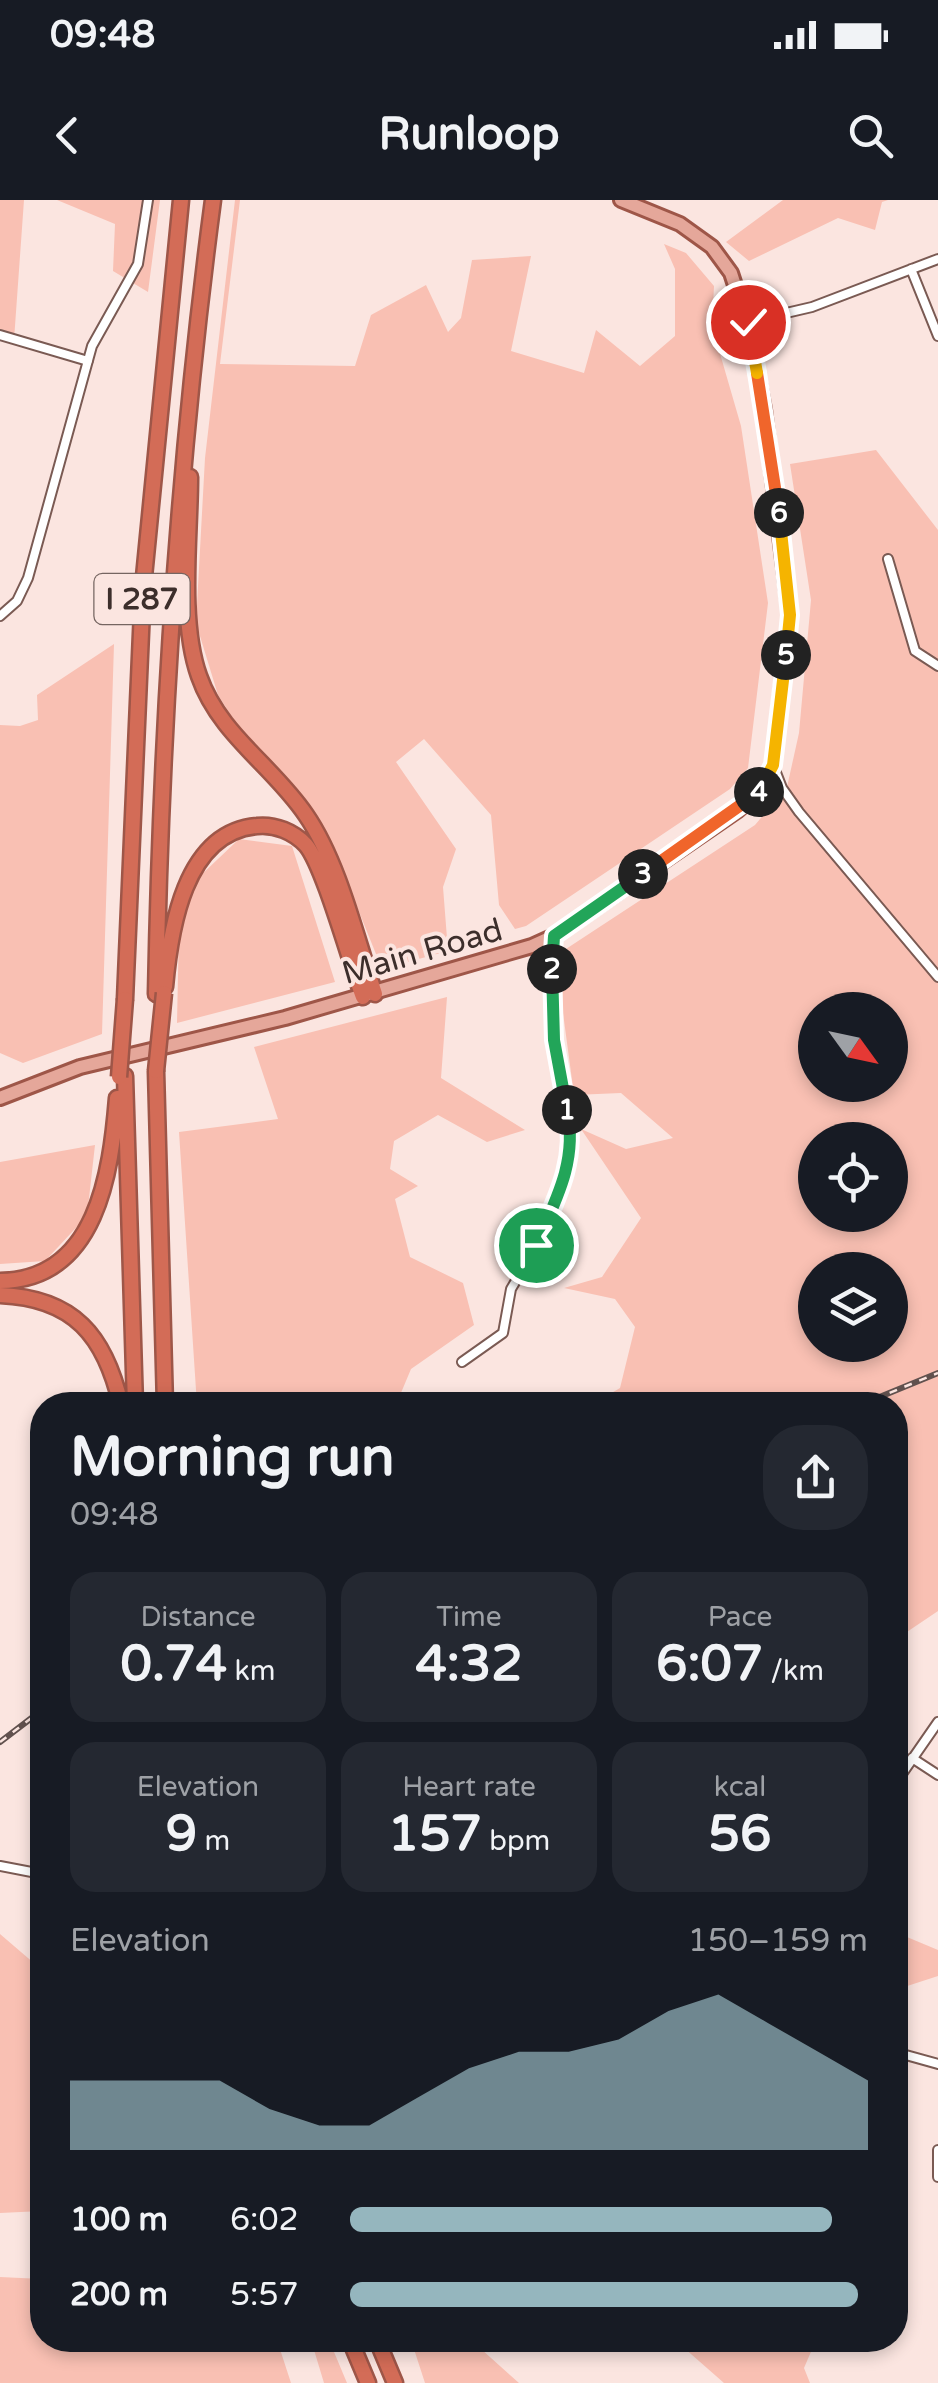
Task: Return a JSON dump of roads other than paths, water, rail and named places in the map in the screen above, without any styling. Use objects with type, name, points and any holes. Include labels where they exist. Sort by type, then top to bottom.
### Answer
[{"type":"highway","name":"I 287","points":[[122,1077],[143,587],[182,200]]},
{"type":"highway","name":"I 287","points":[[160,994],[164,726],[192,382],[213,200]]},
{"type":"highway","points":[[192,382],[190,593],[192,644],[198,673],[224,722],[294,799],[315,830],[369,996]]},
{"type":"highway","points":[[166,1392],[156,1071],[160,994],[172,931],[192,875],[208,853],[228,836],[262,825],[291,834],[311,854],[369,996]]},
{"type":"highway","points":[[0,1282],[44,1270],[67,1254],[85,1234],[110,1165],[122,1077]]},
{"type":"highway","points":[[122,1077],[134,1392]]},
{"type":"highway","points":[[0,1295],[34,1299],[78,1320],[108,1358],[117,1392]]},
{"type":"highway","points":[[355,2352],[368,2383]]},
{"type":"highway","points":[[382,2352],[395,2383]]},
{"type":"main road","name":"Main Road","points":[[0,1098],[80,1067],[369,996],[508,956],[554,936],[738,810],[764,787],[773,765],[790,615],[777,499],[748,322],[739,290],[724,262],[702,238],[680,224],[621,200]]},
{"type":"street","points":[[0,616],[17,601],[28,578],[88,361],[138,264],[148,200]]},
{"type":"street","points":[[748,322],[812,307],[938,259]]},
{"type":"street","points":[[912,270],[938,336]]},
{"type":"street","points":[[0,335],[88,361]]},
{"type":"street","points":[[888,559],[915,651],[938,666]]},
{"type":"street","points":[[773,765],[782,788],[810,825],[938,976]]},
{"type":"street","points":[[462,1362],[503,1333],[512,1289],[536,1245],[566,1174],[571,1129],[554,1040],[554,936]]},
{"type":"street","points":[[908,1764],[938,1722]]},
{"type":"street","points":[[912,1758],[938,1775]]},
{"type":"street","points":[[0,1866],[30,1872]]},
{"type":"street","points":[[908,2056],[938,2064]]},
{"type":"street","points":[[938,2150],[938,2176]]},
{"type":"railway","points":[[892,1392],[938,1373]]},
{"type":"railway","points":[[0,1742],[30,1719]]}]
